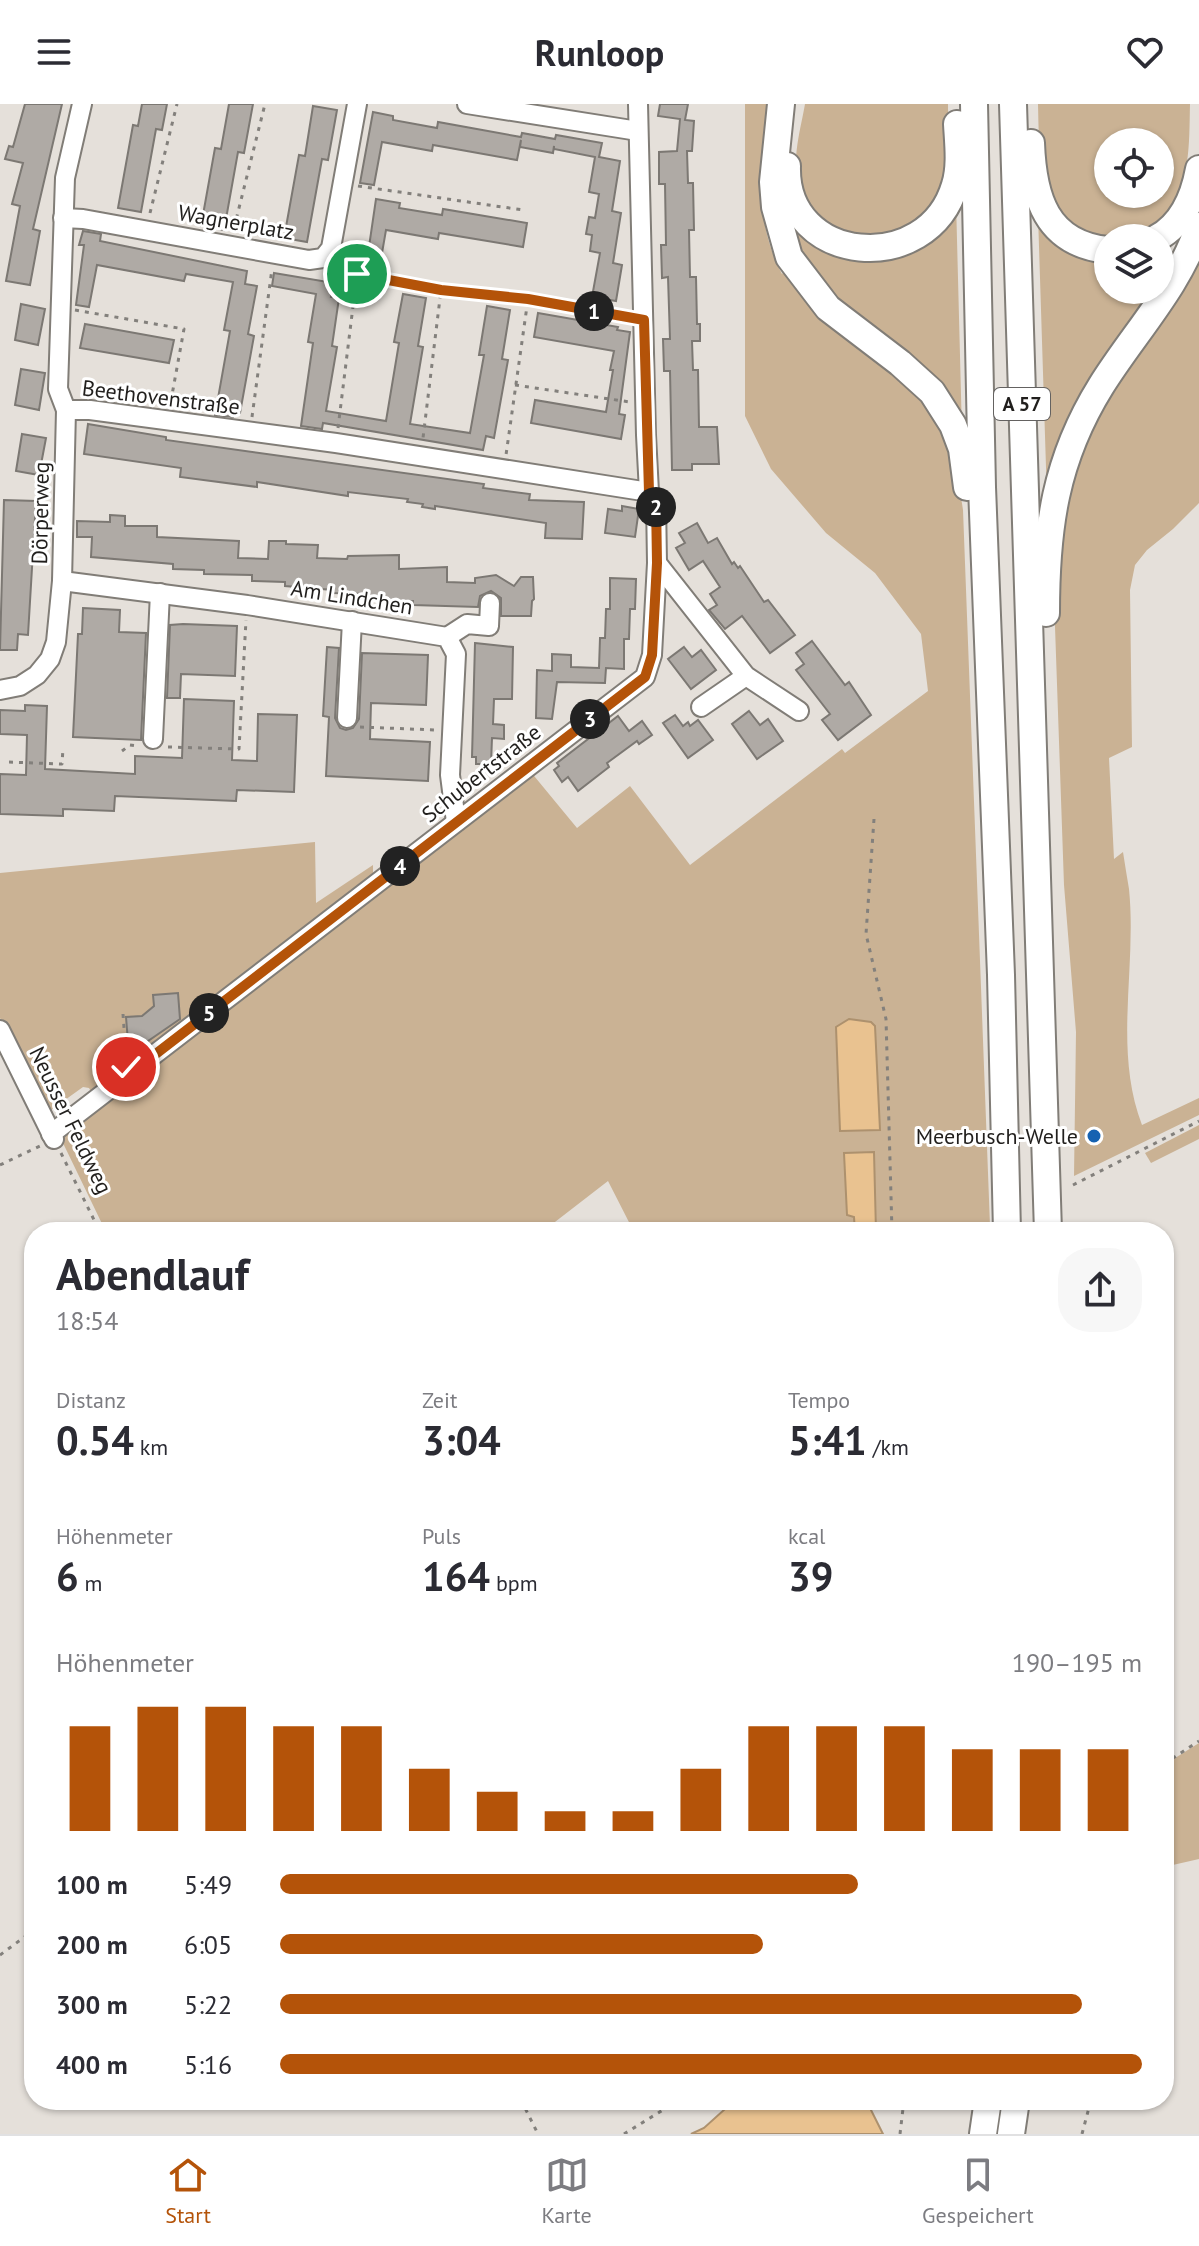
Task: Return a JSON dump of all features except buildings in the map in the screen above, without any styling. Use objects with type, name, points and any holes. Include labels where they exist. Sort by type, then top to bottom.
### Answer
[{"type":"highway","points":[[781,104],[773,182],[775,207],[789,257],[828,308],[900,363],[932,392],[953,425],[967,474],[973,609],[988,646]]},
{"type":"highway","points":[[797,104],[788,152],[787,185],[797,208],[810,226],[831,240],[857,249],[882,248],[906,242],[928,229],[946,207],[956,183],[956,104]]},
{"type":"highway","name":"A 57","points":[[974,104],[982,487],[1001,975],[1007,1222]]},
{"type":"highway","name":"A 57","points":[[1013,104],[1048,1222]]},
{"type":"highway","points":[[1029,104],[1032,170],[1041,206],[1056,227],[1073,241],[1094,246]]},
{"type":"highway","points":[[1173,224],[1189,204],[1199,169]]},
{"type":"highway","points":[[1032,703],[1046,642],[1046,554],[1050,527],[1057,486],[1076,431],[1101,385],[1177,276],[1199,226]]},
{"type":"highway","points":[[983,2134],[987,2110]]},
{"type":"highway","points":[[1011,2134],[1015,2110]]},
{"type":"street","name":"Dörperweg","points":[[0,690],[20,686],[37,675],[50,659],[59,622],[66,410],[58,389],[63,218],[65,178],[82,104]]},
{"type":"street","name":"Wagnerplatz","points":[[63,218],[309,260],[323,258],[331,248],[357,104]]},
{"type":"street","points":[[467,104],[497,106],[638,131]]},
{"type":"street","name":"Schubertstraße","points":[[52,1136],[645,677],[652,655],[657,563],[656,501],[649,492],[638,104]]},
{"type":"street","name":"Beethovenstraße","points":[[66,410],[90,410],[336,443],[649,492]]},
{"type":"street","points":[[657,563],[746,676],[799,711]]},
{"type":"street","name":"Am Lindchen","points":[[62,581],[247,605],[447,637]]},
{"type":"street","points":[[154,744],[160,593]]},
{"type":"street","points":[[456,822],[450,775],[456,654],[447,637],[467,624],[489,626],[485,600]]},
{"type":"street","points":[[347,718],[352,621]]},
{"type":"street","points":[[701,707],[746,676]]},
{"type":"street","name":"Neusser Feldweg","points":[[0,1030],[52,1136]]},
{"type":"path","points":[[146,230],[177,104]]},
{"type":"path","points":[[229,245],[265,104]]},
{"type":"path","points":[[343,184],[523,210]]},
{"type":"path","name":"Beethovenstraße","points":[[250,432],[274,253]]},
{"type":"path","points":[[336,443],[357,274],[355,266]]},
{"type":"path","points":[[357,274],[441,290],[528,299],[644,320]]},
{"type":"path","points":[[421,458],[441,290]]},
{"type":"path","points":[[504,471],[528,299]]},
{"type":"path","points":[[60,307],[184,329],[167,420]]},
{"type":"path","points":[[515,385],[646,404]]},
{"type":"path","points":[[122,751],[130,745],[154,744],[239,749],[247,605]]},
{"type":"path","points":[[347,718],[351,726],[452,730]]},
{"type":"path","points":[[9,762],[62,764],[63,748]]},
{"type":"path","points":[[874,819],[866,934],[886,1019],[892,1222]]},
{"type":"path","points":[[123,1014],[126,1067],[131,1073]]},
{"type":"path","points":[[1073,1185],[1199,1121]]},
{"type":"path","points":[[0,1165],[52,1136]]},
{"type":"path","name":"Neusser Feldweg","points":[[52,1136],[95,1222]]},
{"type":"path","points":[[1174,1757],[1199,1741]]},
{"type":"path","points":[[0,1955],[24,1937]]},
{"type":"path","points":[[526,2110],[538,2134]]},
{"type":"path","points":[[624,2134],[663,2110]]},
{"type":"path","points":[[900,2134],[903,2110]]},
{"type":"path","points":[[1082,2134],[1088,2110]]},
{"type":"shaded area","points":[[745,104],[771,104],[763,170],[763,211],[766,232],[782,274],[785,270],[800,293],[820,313],[888,366],[928,404],[942,426],[956,468],[963,510],[990,1222],[629,1222],[608,1181],[555,1222],[101,1222],[62,1141],[65,1128],[530,771],[577,828],[630,786],[690,865],[842,749],[845,753],[928,691],[921,634],[875,573],[826,533],[771,469],[745,416]]},
{"type":"shaded area","points":[[805,104],[948,104],[947,168],[935,203],[906,228],[888,237],[857,237],[827,222],[805,198],[797,175],[798,144]]},
{"type":"shaded area","points":[[1038,104],[1190,104],[1187,164],[1174,203],[1174,128],[1094,128],[1094,208],[1171,208],[1159,224],[1094,224],[1094,236],[1073,227],[1053,202],[1040,154]]},
{"type":"shaded area","points":[[956,201],[962,433],[848,318],[792,252],[790,209],[857,255]]},
{"type":"shaded area","points":[[1038,215],[1094,249],[1094,304],[1151,304],[1047,499]]},
{"type":"shaded area","points":[[1199,255],[1199,503],[1147,550],[1135,565],[1130,590],[1132,747],[1109,758],[1114,859],[1123,852],[1129,889],[1131,919],[1127,1038],[1133,1096],[1142,1125],[1199,1098],[1199,1115],[1074,1176],[1076,1032],[1064,885],[1054,598],[1069,485],[1101,406],[1167,304],[1174,304],[1174,294]]},
{"type":"shaded area","points":[[315,842],[316,903],[373,865],[373,882],[93,1095],[89,1088],[83,1087],[51,1110],[44,1106],[0,1018],[0,873]]},
{"type":"shaded area","points":[[849,1019],[871,1022],[875,1026],[880,1130],[840,1131],[836,1027]]},
{"type":"shaded area","points":[[1199,1125],[1199,1139],[1151,1163],[1145,1153]]},
{"type":"shaded area","points":[[874,1152],[876,1222],[854,1222],[854,1217],[847,1215],[844,1153]]},
{"type":"shaded area","points":[[1199,1743],[1199,1859],[1174,1865],[1174,1759]]},
{"type":"shaded area","points":[[724,2110],[871,2110],[883,2134],[691,2134],[704,2128]]},
{"type":"place","name":"Meerbusch-Welle","points":[[1094,1136]]},
{"type":"route","points":[[126,1067],[131,1073],[645,677],[652,655],[657,563],[656,501],[649,492],[644,320],[528,299],[441,290],[357,274]]}]
